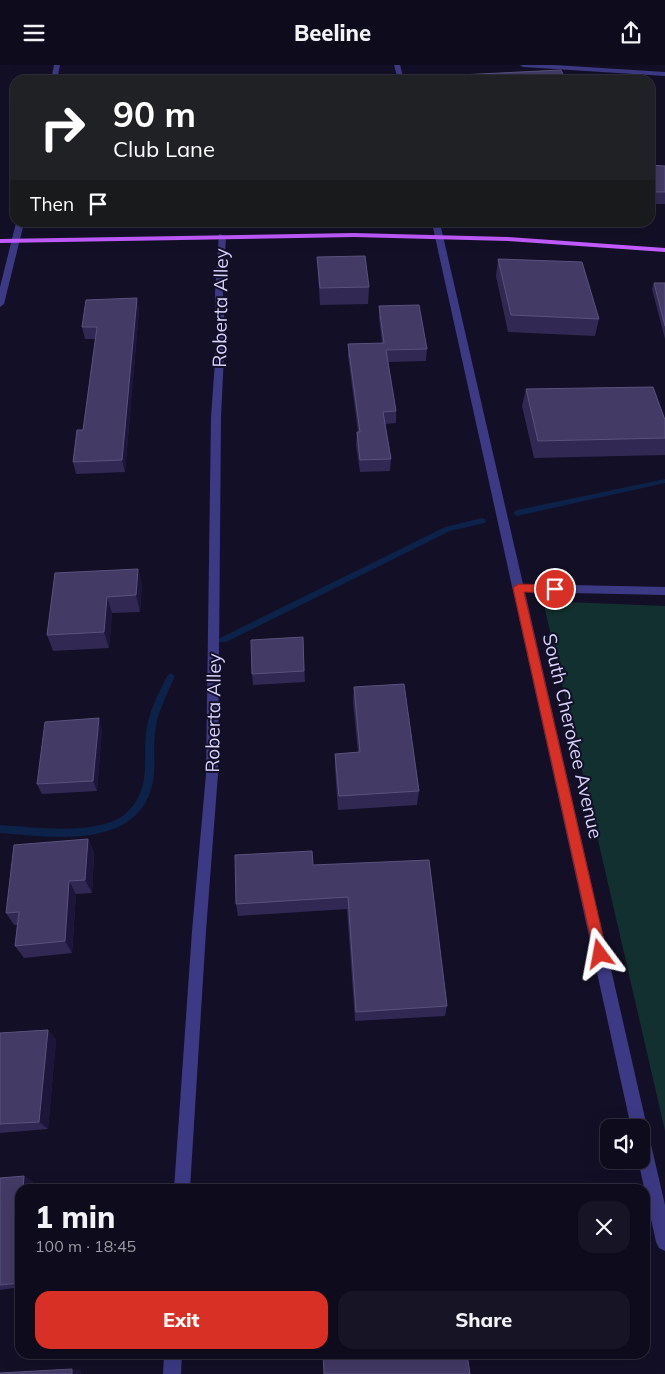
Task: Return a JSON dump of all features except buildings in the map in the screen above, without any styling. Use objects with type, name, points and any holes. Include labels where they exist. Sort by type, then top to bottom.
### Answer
[{"type":"main road","points":[[0,241],[327,235],[508,239],[665,251]]},
{"type":"street","points":[[523,65],[665,74]]},
{"type":"street","points":[[0,304],[19,227]]},
{"type":"street","name":"South Cherokee Avenue","points":[[437,227],[637,1119]]},
{"type":"street","name":"Roberta Alley","points":[[182,1184],[212,774],[216,417],[221,333],[219,293],[222,236]]},
{"type":"street","points":[[518,588],[665,591]]},
{"type":"street","points":[[648,1169],[665,1242]]},
{"type":"street","points":[[172,1374],[173,1359]]},
{"type":"green space","points":[[543,601],[665,606],[665,1131]]},
{"type":"waterway","points":[[517,513],[665,481]]},
{"type":"waterway","points":[[223,640],[448,529],[482,521]]},
{"type":"waterway","points":[[0,829],[42,832],[88,831],[109,827],[127,818],[141,804],[148,783],[151,725],[171,676]]},
{"type":"route","points":[[555,589],[518,588],[600,954]]}]
